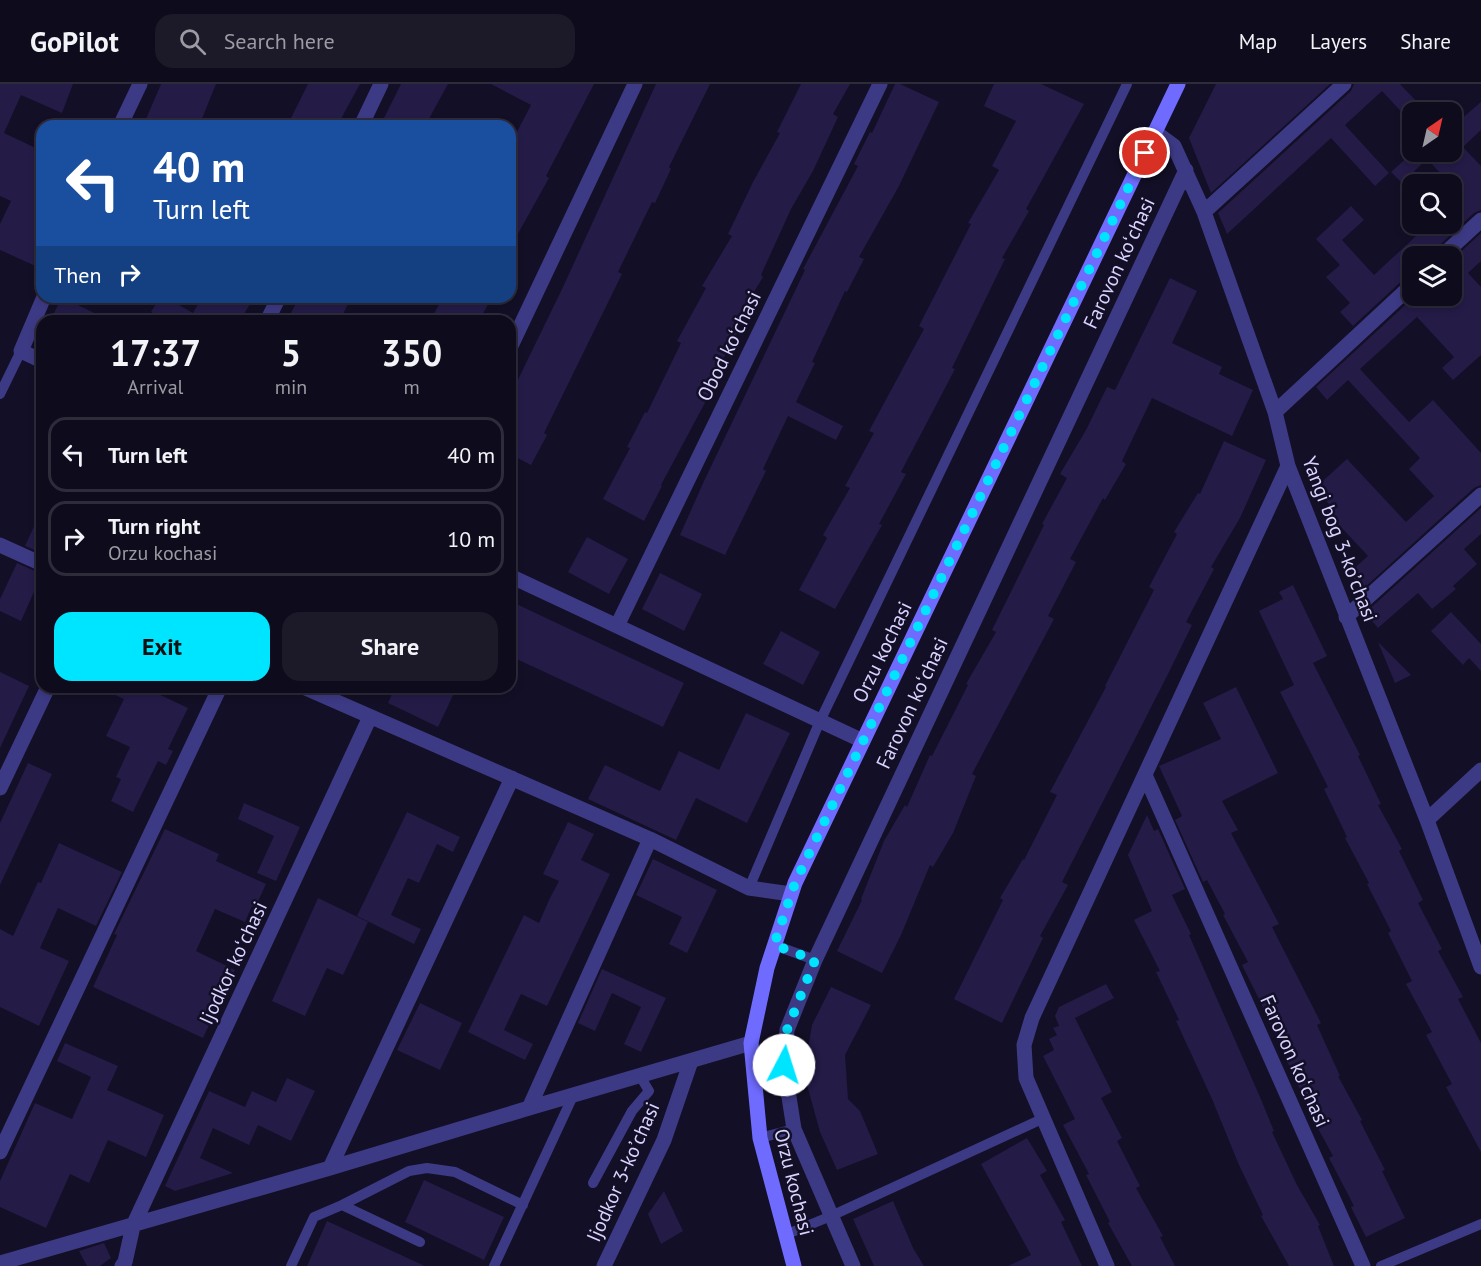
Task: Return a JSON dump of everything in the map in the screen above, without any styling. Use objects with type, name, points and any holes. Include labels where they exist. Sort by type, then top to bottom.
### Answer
[{"type":"main road","name":"Orzu kochasi","points":[[794,1266],[760,1138],[751,1043],[774,945],[791,894],[1178,84]]},
{"type":"street","points":[[123,120],[140,84]]},
{"type":"street","points":[[364,120],[381,84]]},
{"type":"street","points":[[516,335],[635,84]]},
{"type":"street","name":"Obod koʻchasi","points":[[617,626],[880,84]]},
{"type":"street","points":[[1204,213],[1344,84]]},
{"type":"street","name":"Yangi bog 3-koʼchasi","points":[[1155,132],[1174,146],[1204,213],[1275,412],[1288,466],[1427,820],[1481,967]]},
{"type":"street","name":"Farovon koʻchasi","points":[[854,1266],[794,1129],[784,1065],[787,1030],[815,960],[1186,170]]},
{"type":"street","points":[[1453,246],[1481,220]]},
{"type":"street","points":[[1275,412],[1402,294]]},
{"type":"street","points":[[36,316],[21,351],[36,358]]},
{"type":"street","points":[[1107,1266],[1026,1078],[1024,1045],[1032,1018],[1288,466]]},
{"type":"street","points":[[1346,617],[1481,495]]},
{"type":"street","points":[[0,545],[36,561]]},
{"type":"street","points":[[516,579],[863,741]]},
{"type":"street","points":[[0,788],[45,693]]},
{"type":"street","points":[[0,1152],[217,693]]},
{"type":"street","points":[[316,693],[650,839],[749,888],[791,894]]},
{"type":"street","name":"Ijodkor koʻchasi","points":[[122,1266],[125,1262],[133,1226],[370,717]]},
{"type":"street","points":[[1427,820],[1481,770]]},
{"type":"street","name":"Farovon koʻchasi","points":[[1145,775],[1363,1266]]},
{"type":"street","points":[[330,1168],[512,778]]},
{"type":"street","points":[[528,1108],[650,839]]},
{"type":"street","points":[[0,1263],[133,1226],[751,1043]]},
{"type":"street","name":"Ijodkor 3-koʼchasi","points":[[604,1266],[664,1140],[691,1061]]},
{"type":"lane","points":[[749,888],[820,721],[1127,84]]},
{"type":"lane","points":[[0,394],[21,351]]},
{"type":"lane","points":[[774,945],[815,960]]},
{"type":"lane","points":[[593,1184],[632,1111],[649,1091],[640,1076]]},
{"type":"lane","points":[[494,1266],[573,1096]]},
{"type":"lane","points":[[785,1235],[1042,1119]]},
{"type":"lane","points":[[760,1138],[794,1129]]},
{"type":"lane","points":[[291,1266],[314,1217],[409,1171],[427,1168],[455,1172],[523,1205]]},
{"type":"lane","points":[[342,1205],[420,1242]]},
{"type":"lane","points":[[1381,1266],[1481,1224]]},
{"type":"building","points":[[0,84],[73,84],[62,113],[21,95],[4,133],[36,148],[36,266],[0,250],[0,224],[11,201],[0,196]]},
{"type":"building","points":[[161,84],[216,84],[201,120],[146,120]]},
{"type":"building","points":[[308,84],[360,84],[340,120],[290,120]]},
{"type":"building","points":[[401,84],[448,84],[428,120],[383,120]]},
{"type":"building","points":[[491,84],[594,84],[546,176],[549,178],[516,237],[516,134],[531,105]]},
{"type":"building","points":[[656,84],[710,84],[669,167],[671,169],[655,203],[652,202],[618,272],[622,274],[544,433],[547,435],[531,465],[516,457],[516,384]]},
{"type":"building","points":[[801,84],[850,84],[833,114],[838,117],[813,171],[791,209],[761,275],[763,277],[733,327],[739,330],[711,381],[715,384],[644,521],[603,499],[681,343],[677,341],[706,288],[702,286],[732,236],[728,234],[780,133],[777,132]]},
{"type":"building","points":[[895,84],[900,84],[939,102],[899,186],[859,257],[864,259],[847,292],[845,291],[796,402],[843,426],[836,440],[788,416],[763,469],[766,471],[725,555],[680,535],[805,270],[803,269],[858,166],[854,164],[870,132],[872,133]]},
{"type":"building","points":[[994,84],[1041,84],[1084,104],[1026,209],[1029,211],[1002,258],[1005,259],[952,368],[955,369],[901,472],[906,474],[879,524],[882,525],[835,609],[799,590],[827,538],[823,535],[850,488],[845,486],[874,433],[869,431],[924,329],[919,326],[971,224],[968,223],[999,170],[992,166],[1016,121],[984,106]]},
{"type":"building","points":[[1216,84],[1330,84],[1211,193],[1189,138]]},
{"type":"building","points":[[1354,84],[1400,84],[1417,102],[1402,102],[1402,113],[1382,91],[1345,125],[1389,173],[1375,186],[1331,138],[1227,234],[1218,213],[1351,91]]},
{"type":"building","points":[[1481,102],[1481,130],[1463,147],[1481,166],[1481,210],[1462,224],[1462,200],[1464,198],[1462,196],[1462,174],[1441,174],[1430,162],[1462,162],[1462,118]]},
{"type":"building","points":[[1402,162],[1424,162],[1411,174],[1402,174],[1402,183],[1391,172]]},
{"type":"building","points":[[1351,206],[1364,220],[1342,240],[1374,275],[1402,249],[1402,281],[1353,326],[1340,312],[1350,303],[1326,277],[1340,265],[1316,239]]},
{"type":"building","points":[[1481,233],[1481,261],[1468,273],[1481,287],[1481,355],[1453,380],[1442,368],[1454,357],[1417,317],[1360,369],[1409,422],[1433,400],[1481,453],[1481,485],[1474,488],[1363,589],[1349,573],[1368,556],[1324,509],[1329,504],[1315,488],[1347,459],[1406,522],[1434,496],[1409,469],[1420,458],[1348,380],[1327,400],[1316,387],[1404,306],[1462,306],[1462,251]]},
{"type":"building","points":[[1418,234],[1452,234],[1439,246],[1405,246]]},
{"type":"building","points":[[1170,278],[1197,291],[1172,343],[1222,367],[1219,374],[1253,390],[1232,436],[1152,398],[1122,461],[1126,464],[1105,500],[1103,498],[1070,559],[1076,562],[1048,616],[1054,619],[972,774],[976,776],[953,833],[933,867],[930,865],[901,935],[882,973],[837,951],[862,900],[884,841],[905,805],[907,807],[930,755],[932,756],[968,685],[966,684],[996,632],[992,630],[1044,525],[1042,524],[1067,478],[1060,474],[1086,430],[1107,387],[1115,390]]},
{"type":"building","points":[[59,303],[74,303],[98,315],[53,315]]},
{"type":"building","points":[[156,303],[176,303],[193,313],[199,303],[250,303],[244,315],[156,315],[151,312]]},
{"type":"building","points":[[296,303],[348,303],[343,315],[290,315]]},
{"type":"building","points":[[440,303],[489,303],[482,315],[433,315]]},
{"type":"building","points":[[1224,441],[1266,460],[1240,518],[1211,567],[1214,569],[1186,622],[1192,625],[1062,882],[1068,885],[1040,936],[1043,938],[1002,1023],[954,999],[1003,900],[1000,898],[1024,860],[1057,795],[1050,792],[1154,590],[1149,587],[1177,534],[1174,532],[1198,493],[1200,494]]},
{"type":"building","points":[[1481,508],[1481,534],[1464,549],[1477,564],[1453,586],[1456,589],[1432,609],[1418,593],[1378,628],[1365,613]]},
{"type":"building","points":[[36,522],[36,551],[25,546]]},
{"type":"building","points":[[587,537],[628,559],[609,594],[568,572]]},
{"type":"building","points":[[17,563],[36,571],[36,587],[21,621],[0,611],[0,599]]},
{"type":"building","points":[[660,573],[702,594],[684,631],[642,609]]},
{"type":"building","points":[[1293,585],[1327,656],[1313,663],[1360,755],[1358,756],[1381,804],[1378,805],[1402,849],[1399,851],[1423,900],[1418,903],[1442,949],[1438,951],[1463,997],[1458,999],[1481,1043],[1481,1152],[1446,1087],[1452,1084],[1426,1035],[1432,1032],[1406,984],[1412,981],[1388,933],[1391,931],[1345,838],[1347,837],[1324,789],[1328,787],[1280,692],[1294,685],[1259,611],[1283,599],[1279,592]]},
{"type":"building","points":[[516,604],[684,683],[663,727],[516,659]]},
{"type":"building","points":[[1451,612],[1481,644],[1481,671],[1469,658],[1463,665],[1431,631]]},
{"type":"building","points":[[781,631],[820,652],[803,685],[763,664]]},
{"type":"building","points":[[1378,642],[1411,675],[1395,683]]},
{"type":"building","points":[[0,672],[29,686],[0,748]]},
{"type":"building","points":[[1236,687],[1278,773],[1222,801],[1238,830],[1231,833],[1279,924],[1272,927],[1321,1023],[1317,1025],[1340,1076],[1338,1076],[1362,1120],[1360,1121],[1385,1170],[1382,1171],[1405,1218],[1366,1237],[1351,1207],[1354,1206],[1329,1158],[1333,1156],[1308,1110],[1286,1059],[1288,1058],[1242,965],[1248,962],[1207,880],[1203,882],[1175,820],[1182,816],[1159,766],[1221,739],[1203,703]]},
{"type":"building","points":[[111,693],[156,693],[188,708],[168,749],[173,751],[166,765],[158,761],[133,812],[111,801],[121,779],[116,777],[130,747],[106,736],[124,699]]},
{"type":"building","points":[[392,693],[454,693],[438,727],[388,703]]},
{"type":"building","points":[[746,713],[790,733],[747,823],[696,798],[676,840],[588,799],[605,765],[660,791],[679,751],[719,770]]},
{"type":"building","points":[[28,763],[52,774],[0,885],[0,823]]},
{"type":"building","points":[[244,803],[300,827],[276,881],[257,873],[274,836],[238,819]]},
{"type":"building","points":[[407,812],[460,837],[453,852],[437,844],[419,883],[408,878],[391,915],[421,929],[414,944],[357,916]]},
{"type":"building","points":[[1147,815],[1154,831],[1158,829],[1185,889],[1172,895],[1191,934],[1189,935],[1260,1097],[1274,1131],[1272,1132],[1297,1185],[1320,1225],[1318,1226],[1334,1266],[1289,1266],[1261,1216],[1263,1215],[1176,1021],[1179,1020],[1156,972],[1160,971],[1134,920],[1152,911],[1128,855]]},
{"type":"building","points":[[568,822],[594,834],[581,860],[610,874],[547,1006],[521,994],[504,1030],[533,1044],[525,1060],[468,1032],[524,915],[539,923],[559,881],[543,874]]},
{"type":"building","points":[[165,829],[219,854],[216,861],[266,884],[255,908],[252,906],[245,922],[215,909],[196,951],[235,970],[203,1038],[93,987],[117,935],[114,934]]},
{"type":"building","points":[[59,843],[122,872],[96,926],[58,908],[40,948],[69,961],[39,1026],[0,1007],[0,929],[13,936]]},
{"type":"building","points":[[653,859],[717,890],[687,953],[669,944],[682,917],[636,895]]},
{"type":"building","points":[[318,898],[368,922],[343,975],[327,968],[305,1016],[272,1001]]},
{"type":"building","points":[[602,969],[666,998],[641,1052],[624,1044],[641,1007],[612,993],[595,1031],[578,1023]]},
{"type":"building","points":[[1106,984],[1114,998],[1075,1018],[1112,1092],[1101,1098],[1122,1138],[1117,1141],[1140,1186],[1136,1188],[1163,1236],[1160,1237],[1175,1266],[1132,1266],[1108,1223],[1110,1222],[1086,1175],[1089,1174],[1063,1125],[1075,1119],[1043,1056],[1054,1050],[1049,1039],[1057,1035],[1053,1028],[1059,1026],[1055,1016],[1059,1007]]},
{"type":"building","points":[[831,987],[871,1005],[845,1055],[848,1099],[860,1111],[878,1154],[837,1170],[820,1132],[806,1081],[812,1025]]},
{"type":"building","points":[[420,1003],[462,1023],[440,1070],[397,1050]]},
{"type":"building","points":[[65,1043],[118,1066],[107,1090],[164,1115],[146,1157],[108,1140],[89,1183],[70,1174],[46,1228],[0,1207],[0,1181],[35,1103],[72,1119],[91,1077],[57,1061]]},
{"type":"building","points":[[287,1078],[315,1091],[291,1141],[258,1125],[249,1145],[213,1128],[200,1158],[233,1173],[175,1191],[165,1186],[209,1091],[245,1107],[252,1091],[276,1102]]},
{"type":"building","points":[[1027,1138],[1047,1171],[1040,1175],[1065,1220],[1061,1222],[1082,1266],[1008,1266],[1031,1255],[981,1164]]},
{"type":"building","points":[[424,1180],[504,1217],[484,1260],[405,1222]]},
{"type":"building","points":[[664,1191],[683,1231],[661,1244],[648,1214]]},
{"type":"building","points":[[893,1201],[913,1248],[924,1266],[874,1266],[853,1219]]},
{"type":"building","points":[[327,1221],[425,1266],[307,1266]]},
{"type":"building","points":[[104,1243],[111,1258],[100,1266],[87,1266],[79,1251]]},
{"type":"route","points":[[784,1065],[787,1030],[815,960],[774,945],[795,883],[1145,153]]}]
